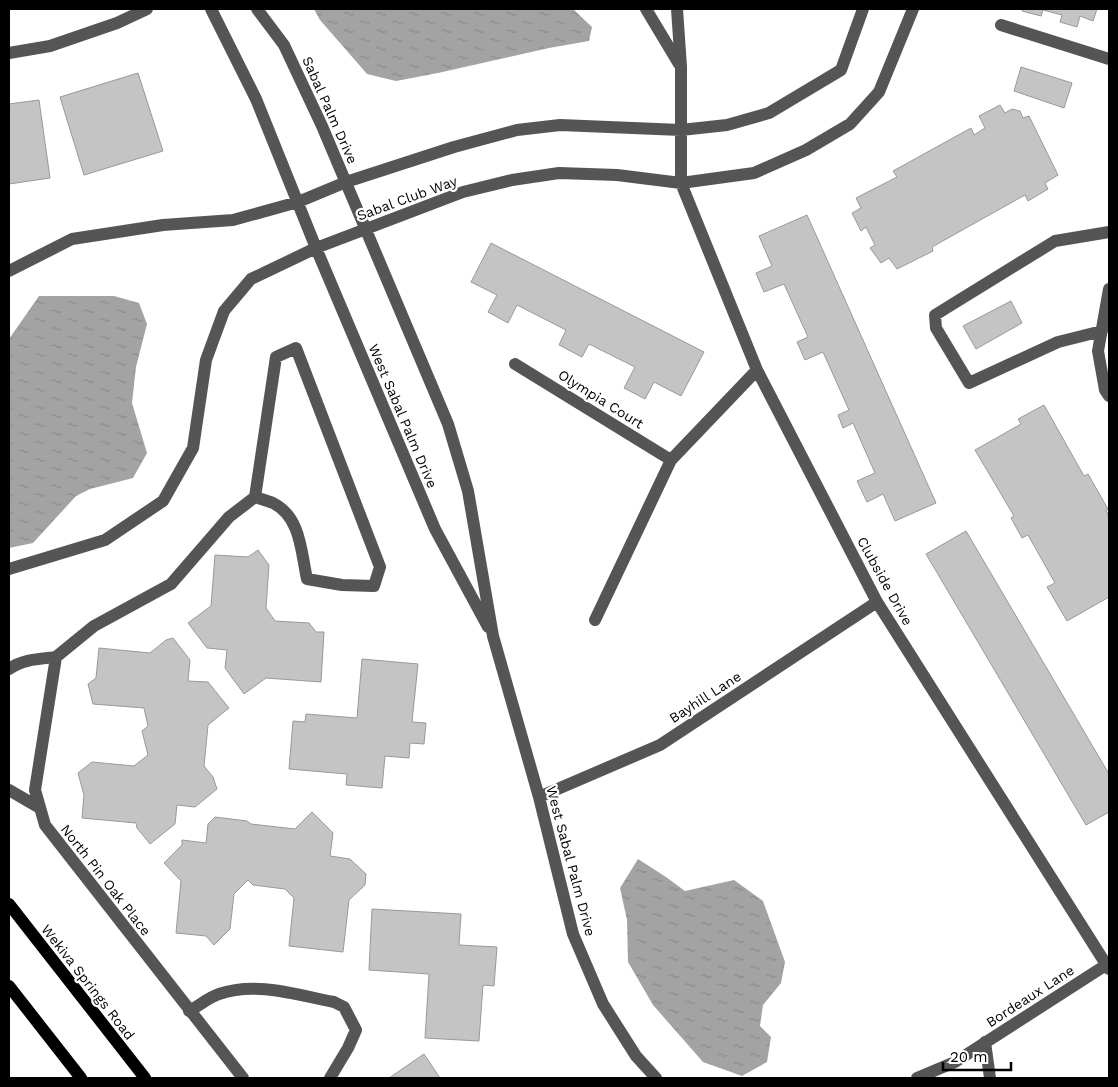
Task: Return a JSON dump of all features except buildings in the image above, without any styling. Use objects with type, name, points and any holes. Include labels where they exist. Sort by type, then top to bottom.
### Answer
[{"type":"main road","name":"Wekiva Springs Road","points":[[9,904],[145,1078]]},
{"type":"main road","points":[[9,986],[81,1078]]},
{"type":"street","points":[[9,53],[50,46],[117,23],[147,9]]},
{"type":"street","points":[[211,9],[256,99],[298,202]]},
{"type":"street","name":"Sabal Palm Drive","points":[[257,9],[284,45],[322,126],[366,229]]},
{"type":"street","points":[[646,9],[681,67]]},
{"type":"street","points":[[677,9],[681,67],[681,183]]},
{"type":"street","points":[[9,271],[72,239],[163,224],[233,220],[298,202],[346,182],[454,147],[517,130],[560,125],[681,130],[728,125],[769,113],[841,70],[863,9]]},
{"type":"street","name":"Sabal Club Way","points":[[9,569],[105,540],[163,501],[193,448],[206,360],[224,311],[251,279],[316,248],[463,192],[512,180],[558,173],[617,175],[681,183],[754,173],[806,150],[850,124],[879,92],[912,9]]},
{"type":"street","points":[[1001,25],[1109,59]]},
{"type":"street","name":"Clubside Drive","points":[[681,183],[757,370],[877,602],[1108,967]]},
{"type":"street","name":"West Sabal Palm Drive","points":[[298,202],[435,530],[493,636]]},
{"type":"street","name":"West Sabal Palm Drive","points":[[366,229],[448,424],[468,491],[493,636],[539,797],[573,934],[603,1004],[636,1056],[656,1078]]},
{"type":"street","points":[[1102,331],[1058,342],[969,383],[936,328],[935,316],[1055,241],[1109,232]]},
{"type":"street","points":[[1109,289],[1098,351],[1105,390],[1109,396]]},
{"type":"street","points":[[9,669],[15,664],[31,659],[56,657],[94,626],[171,584],[229,518],[255,496],[276,357],[296,348],[380,567],[374,586],[342,585],[307,579],[297,530],[289,515],[273,503],[266,502],[255,496]]},
{"type":"street","name":"Olympia Court","points":[[515,364],[671,460]]},
{"type":"street","points":[[595,620],[671,460],[757,370]]},
{"type":"street","name":"Bayhill Lane","points":[[539,797],[660,745],[877,602]]},
{"type":"street","name":"North Pin Oak Place","points":[[56,657],[35,790],[45,825],[243,1078]]},
{"type":"street","points":[[9,790],[40,808]]},
{"type":"street","name":"Bordeaux Lane","points":[[917,1078],[955,1062],[1108,967]]},
{"type":"street","points":[[189,1011],[217,994],[232,990],[261,988],[334,1002],[344,1006],[356,1030],[348,1048],[330,1078]]},
{"type":"street","points":[[986,1042],[990,1078]]},
{"type":"water","points":[[314,9],[573,9],[592,27],[589,41],[396,81],[367,74],[320,20]]},
{"type":"water","points":[[39,296],[114,296],[139,303],[147,324],[136,367],[132,403],[147,453],[133,478],[90,489],[76,496],[33,543],[9,548],[9,339]]},
{"type":"water","points":[[638,859],[685,891],[734,880],[763,901],[785,962],[781,983],[763,1005],[760,1026],[771,1037],[767,1062],[742,1076],[703,1062],[653,1005],[628,962],[627,920],[620,888]]}]
